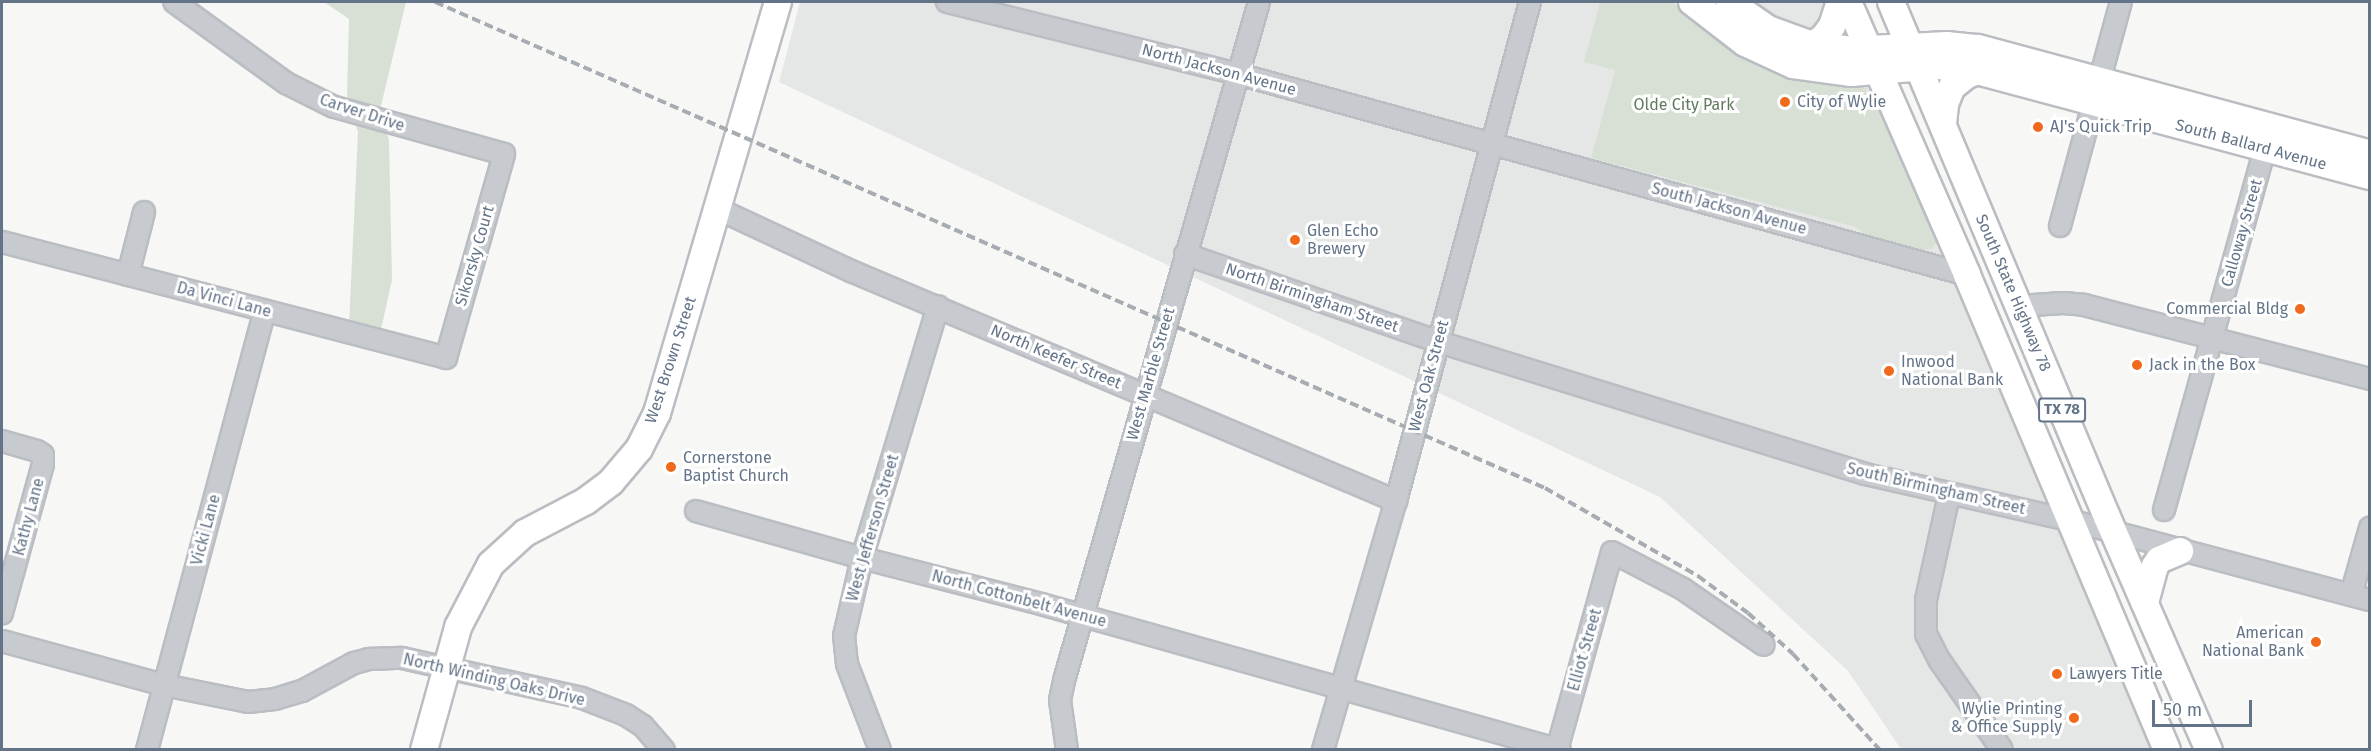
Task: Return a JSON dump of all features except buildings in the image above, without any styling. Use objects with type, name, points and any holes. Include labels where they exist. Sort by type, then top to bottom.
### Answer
[{"type":"main road","name":"West Brown Street","points":[[424,750],[458,627],[491,564],[525,533],[586,501],[602,489],[639,449],[657,413],[778,2]]},
{"type":"main road","name":"South Ballard Avenue","points":[[1692,2],[1745,43],[1779,60],[1830,72],[1880,72],[1947,45],[1978,48],[2097,91],[2268,139],[2370,176]]},
{"type":"main road","name":"South Ballard Avenue","points":[[1729,2],[1768,29],[1812,45],[1834,49],[1870,49],[1952,67],[2097,91]]},
{"type":"main road","points":[[1812,45],[1823,38],[1836,19],[1840,2]]},
{"type":"main road","name":"TX 78","points":[[1848,2],[1967,275],[2167,750]]},
{"type":"main road","name":"TX 78","points":[[1891,2],[1915,58]]},
{"type":"main road","name":"South State Highway 78","points":[[1915,58],[2114,533],[2209,750]]},
{"type":"main road","points":[[1943,124],[1945,104],[1952,87],[1967,75],[1978,71]]},
{"type":"main road","name":"South Ballard Avenue","points":[[2268,139],[2370,154]]},
{"type":"main road","points":[[2145,603],[2154,566],[2159,560],[2180,551]]},
{"type":"street","name":"Carver Drive","points":[[174,2],[285,83],[334,107],[504,154]]},
{"type":"street","name":"North Jackson Avenue","points":[[947,2],[1025,11],[1238,74],[1491,144]]},
{"type":"street","name":"West Marble Street","points":[[1067,750],[1060,700],[1144,395],[1259,2]]},
{"type":"street","name":"West Oak Street","points":[[1323,750],[1396,501],[1530,2]]},
{"type":"street","points":[[2060,226],[2121,2]]},
{"type":"street","name":"Calloway Street","points":[[2164,510],[2268,139]]},
{"type":"street","name":"South Jackson Avenue","points":[[1491,144],[1967,275]]},
{"type":"street","name":"Sikorsky Court","points":[[446,358],[504,154]]},
{"type":"street","name":"North Keefer Street","points":[[718,208],[851,271],[1396,501]]},
{"type":"street","points":[[128,275],[144,212]]},
{"type":"street","name":"Da Vinci Lane","points":[[2,242],[446,358]]},
{"type":"street","name":"North Birmingham Street","points":[[1185,254],[1439,342]]},
{"type":"street","points":[[2018,306],[2084,304],[2370,379]]},
{"type":"street","name":"West Jefferson Street","points":[[880,750],[862,708],[843,649],[862,558],[938,306]]},
{"type":"street","name":"Vicki Lane","points":[[147,750],[265,311]]},
{"type":"street","name":"South Birmingham Street","points":[[1439,342],[1865,474],[1949,495],[2069,520],[2360,598]]},
{"type":"street","name":"Kathy Lane","points":[[2,441],[37,451],[43,455],[32,509],[2,613]]},
{"type":"street","points":[[1949,495],[1926,600],[1926,634],[1940,661],[2002,750]]},
{"type":"street","name":"North Cottonbelt Avenue","points":[[696,511],[1558,749]]},
{"type":"street","points":[[2360,598],[2370,528]]},
{"type":"street","name":"Elliot Street","points":[[1558,749],[1612,552],[1683,590],[1764,645]]},
{"type":"street","name":"North Winding Oaks Drive","points":[[2,641],[164,685],[248,702],[274,699],[302,691],[354,663],[369,659],[402,658],[582,698],[626,715],[643,726],[664,750]]},
{"type":"shaded area","points":[[800,2],[1837,2],[2161,749],[1901,749],[1848,671],[1660,497],[779,82]]},
{"type":"green space","points":[[324,2],[406,2],[380,110],[389,140],[392,280],[380,334],[349,326],[358,132],[347,96],[349,19]]},
{"type":"green space","name":"Olde City Park","points":[[1600,2],[1671,2],[1799,78],[1865,88],[1879,103],[1937,239],[1936,243],[1931,249],[1919,250],[1868,236],[1856,227],[1591,158],[1615,70],[1584,62]]},
{"type":"railway","points":[[435,2],[1545,488],[1698,576],[1748,613],[1793,654],[1880,750]]},
{"type":"place","name":"City of Wylie","points":[[1785,102]]},
{"type":"place","name":"AJ's Quick Trip","points":[[2038,127]]},
{"type":"place","name":"Glen Echo Brewery","points":[[1295,240]]},
{"type":"place","name":"Commercial Bldg","points":[[2300,309]]},
{"type":"place","name":"Jack in the Box","points":[[2137,365]]},
{"type":"place","name":"Inwood National Bank","points":[[1889,371]]},
{"type":"place","name":"Cornerstone Baptist Church","points":[[671,467]]},
{"type":"place","name":"American National Bank","points":[[2316,642]]},
{"type":"place","name":"Lawyers Title","points":[[2057,674]]},
{"type":"place","name":"Wylie Printing & Office Supply","points":[[2074,718]]}]
